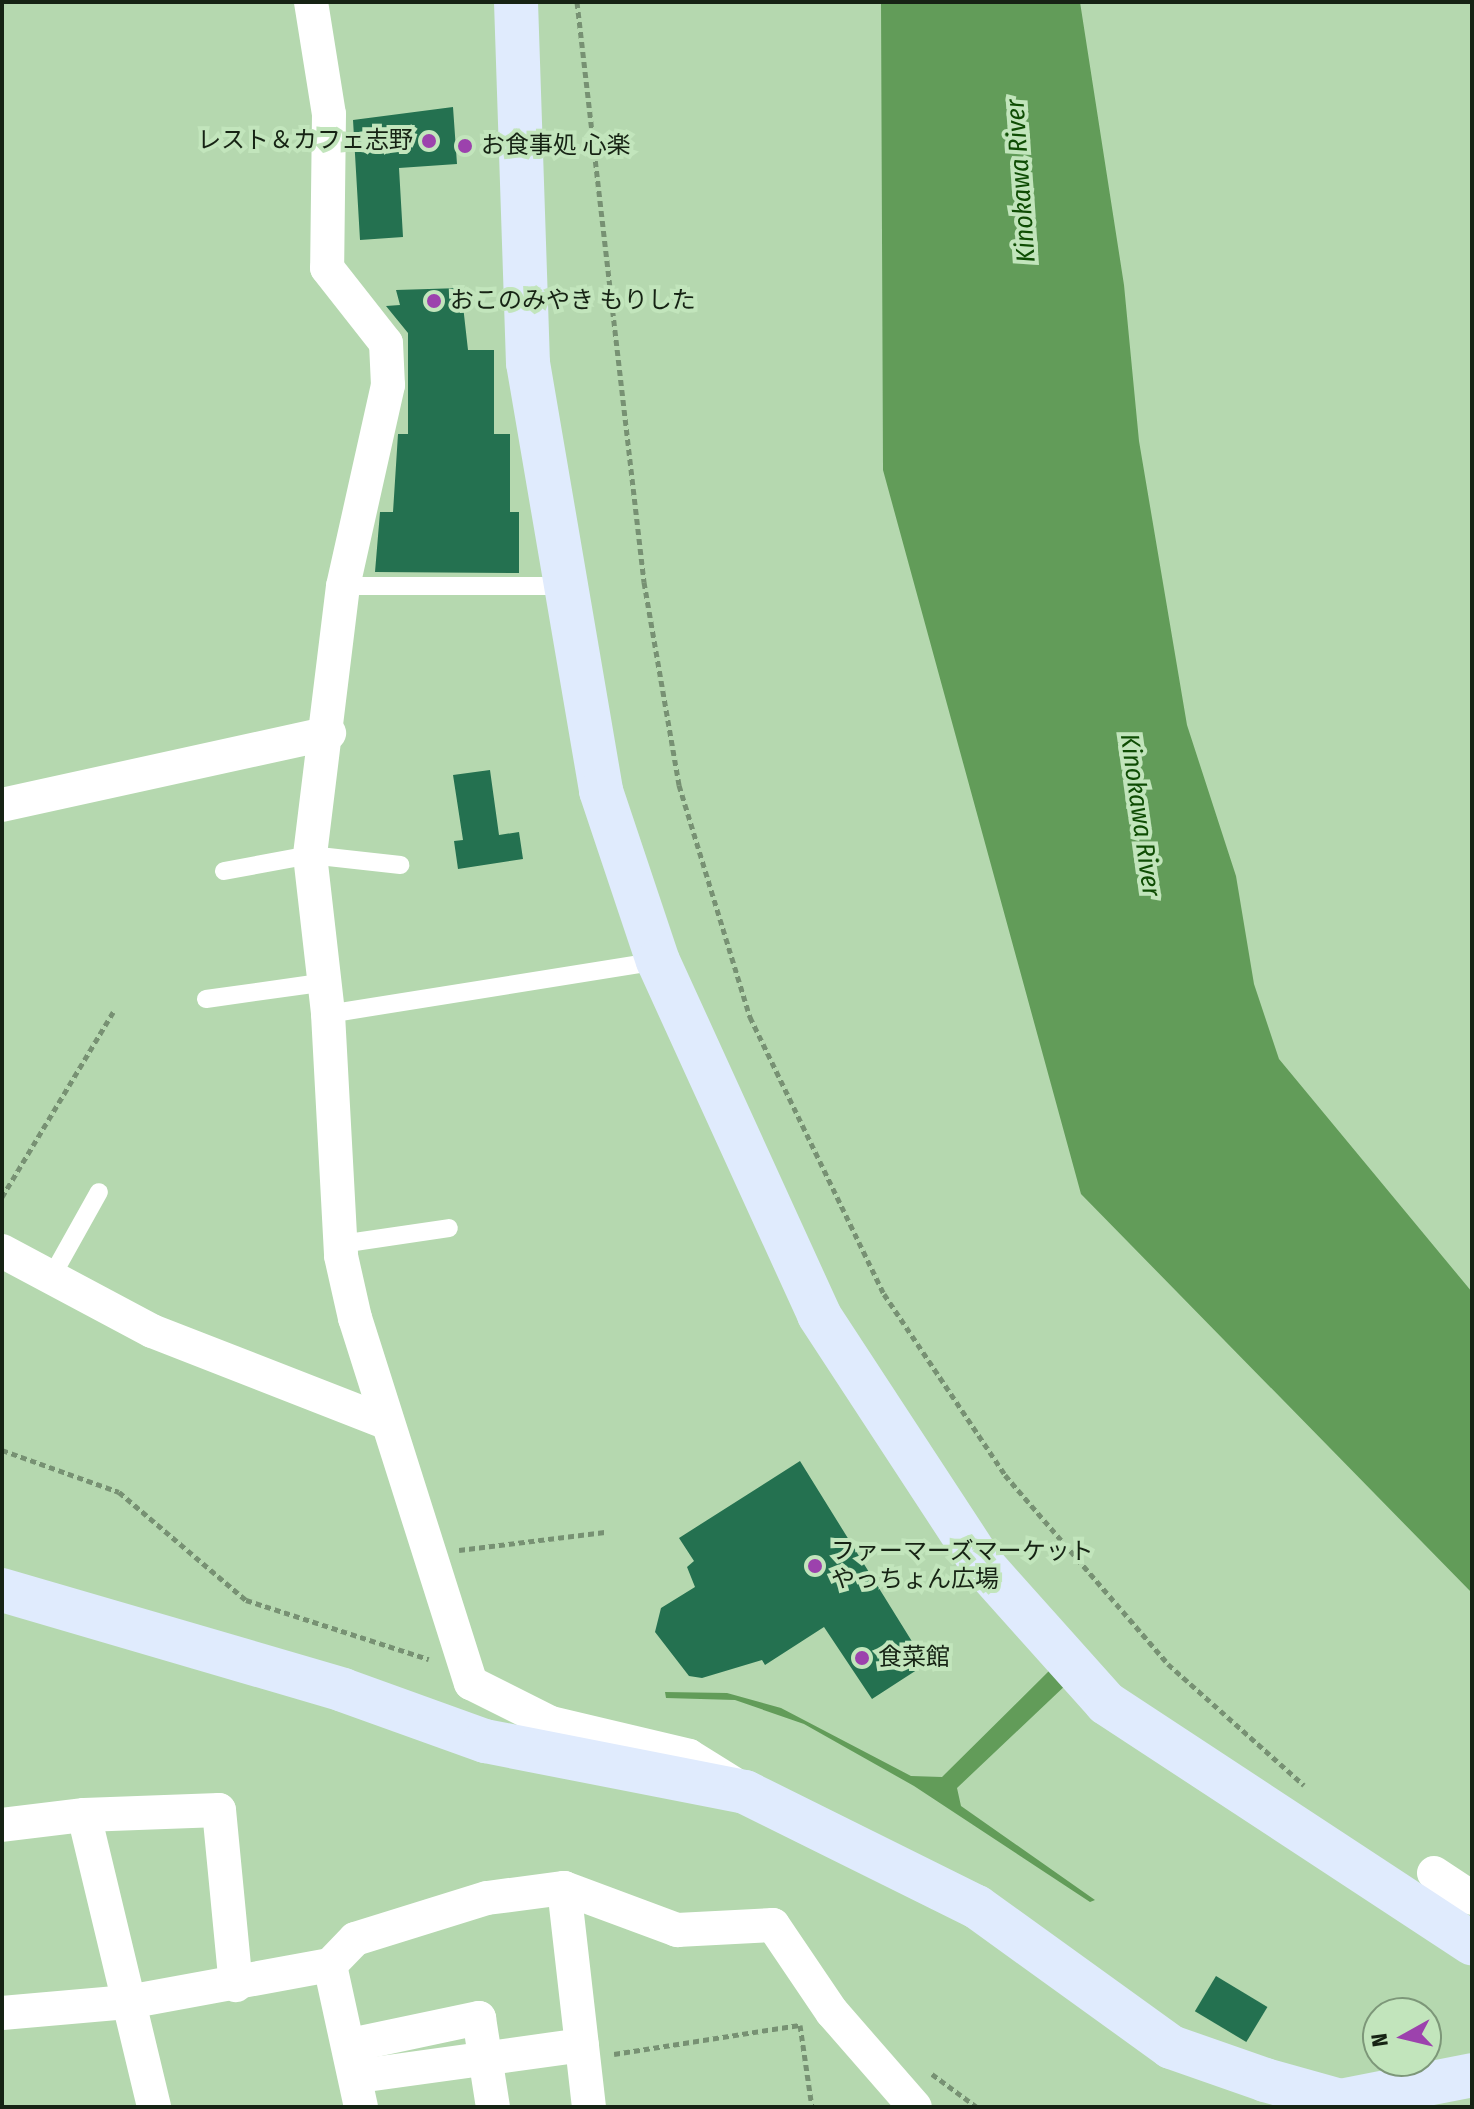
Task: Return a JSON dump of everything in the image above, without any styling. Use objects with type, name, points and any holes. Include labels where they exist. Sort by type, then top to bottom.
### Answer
[{"type":"street","points":[[311,2],[329,114],[327,268],[386,343],[388,385],[343,586],[329,733],[310,855],[324,998],[341,1244],[385,1422],[431,1553],[471,1683],[551,1723],[689,1756],[745,1792],[977,1907],[1171,2047],[1340,2101],[1472,2075]]},
{"type":"street","points":[[516,2],[528,363],[562,586],[601,791],[658,961],[819,1315],[981,1563],[1106,1703],[1472,1943]]},
{"type":"street","points":[[2,805],[329,733]]},
{"type":"street","points":[[2,1251],[152,1331],[385,1422]]},
{"type":"street","points":[[2,1590],[343,1690],[485,1741],[745,1792]]},
{"type":"street","points":[[2,1825],[84,1815],[219,1810],[236,1985]]},
{"type":"street","points":[[84,1815],[154,2107]]},
{"type":"street","points":[[1434,1873],[1472,1898]]},
{"type":"street","points":[[2,2013],[128,2002],[236,1985],[330,1965],[355,1939],[487,1898],[564,1888],[677,1930],[773,1925],[832,2012],[912,2106]]},
{"type":"street","points":[[564,1888],[589,2107]]},
{"type":"street","points":[[330,1965],[357,2076],[479,2018],[493,2107]]},
{"type":"street","points":[[486,2058],[583,2052]]},
{"type":"lane","points":[[343,586],[562,586]]},
{"type":"lane","points":[[224,871],[310,855],[400,865]]},
{"type":"lane","points":[[206,999],[324,998],[658,961]]},
{"type":"lane","points":[[52,1276],[99,1192]]},
{"type":"lane","points":[[341,1244],[449,1228]]},
{"type":"path","points":[[577,2],[644,582],[673,754],[704,881],[750,1017],[884,1294],[1005,1475],[1168,1664],[1309,1789]]},
{"type":"path","points":[[2,1197],[113,1012]]},
{"type":"path","points":[[2,1450],[119,1492],[246,1600],[446,1664],[471,1683]]},
{"type":"path","points":[[431,1553],[605,1532]]},
{"type":"path","points":[[583,2052],[800,2025],[812,2107]]},
{"type":"water","name":"Kinokawa River","points":[[881,2],[1080,2],[1124,285],[1139,441],[1187,725],[1236,876],[1254,984],[1279,1059],[1472,1292],[1472,1593],[1081,1194],[883,470]]},
{"type":"water","points":[[1054,1666],[1069,1682],[957,1788],[961,1806],[1095,1900],[1090,1902],[914,1786],[804,1724],[735,1700],[666,1698],[665,1692],[727,1693],[781,1708],[911,1776],[942,1777]]},
{"type":"building","points":[[453,107],[457,164],[399,168],[403,237],[360,240],[353,120]]},
{"type":"building","points":[[461,288],[468,350],[494,350],[494,434],[510,434],[510,512],[519,512],[519,573],[375,572],[380,512],[393,512],[398,434],[408,434],[408,333],[386,306],[400,305],[396,290]]},
{"type":"building","points":[[490,770],[499,835],[519,832],[523,859],[458,869],[454,841],[463,840],[453,775]]},
{"type":"building","points":[[800,1461],[926,1664],[872,1699],[824,1627],[765,1665],[762,1660],[702,1678],[689,1676],[655,1632],[661,1608],[695,1587],[687,1567],[694,1561],[679,1538]]},
{"type":"building","points":[[1216,1976],[1267,2007],[1246,2042],[1195,2011]]},
{"type":"place","name":"レスト＆カフェ志野","points":[[429,141]]},
{"type":"place","name":"お食事処 心楽","points":[[465,146]]},
{"type":"place","name":"おこのみやき もりした","points":[[434,301]]},
{"type":"place","name":"ファーマーズマーケット やっちょん広場","points":[[815,1566]]},
{"type":"place","name":"食菜館","points":[[862,1658]]}]
